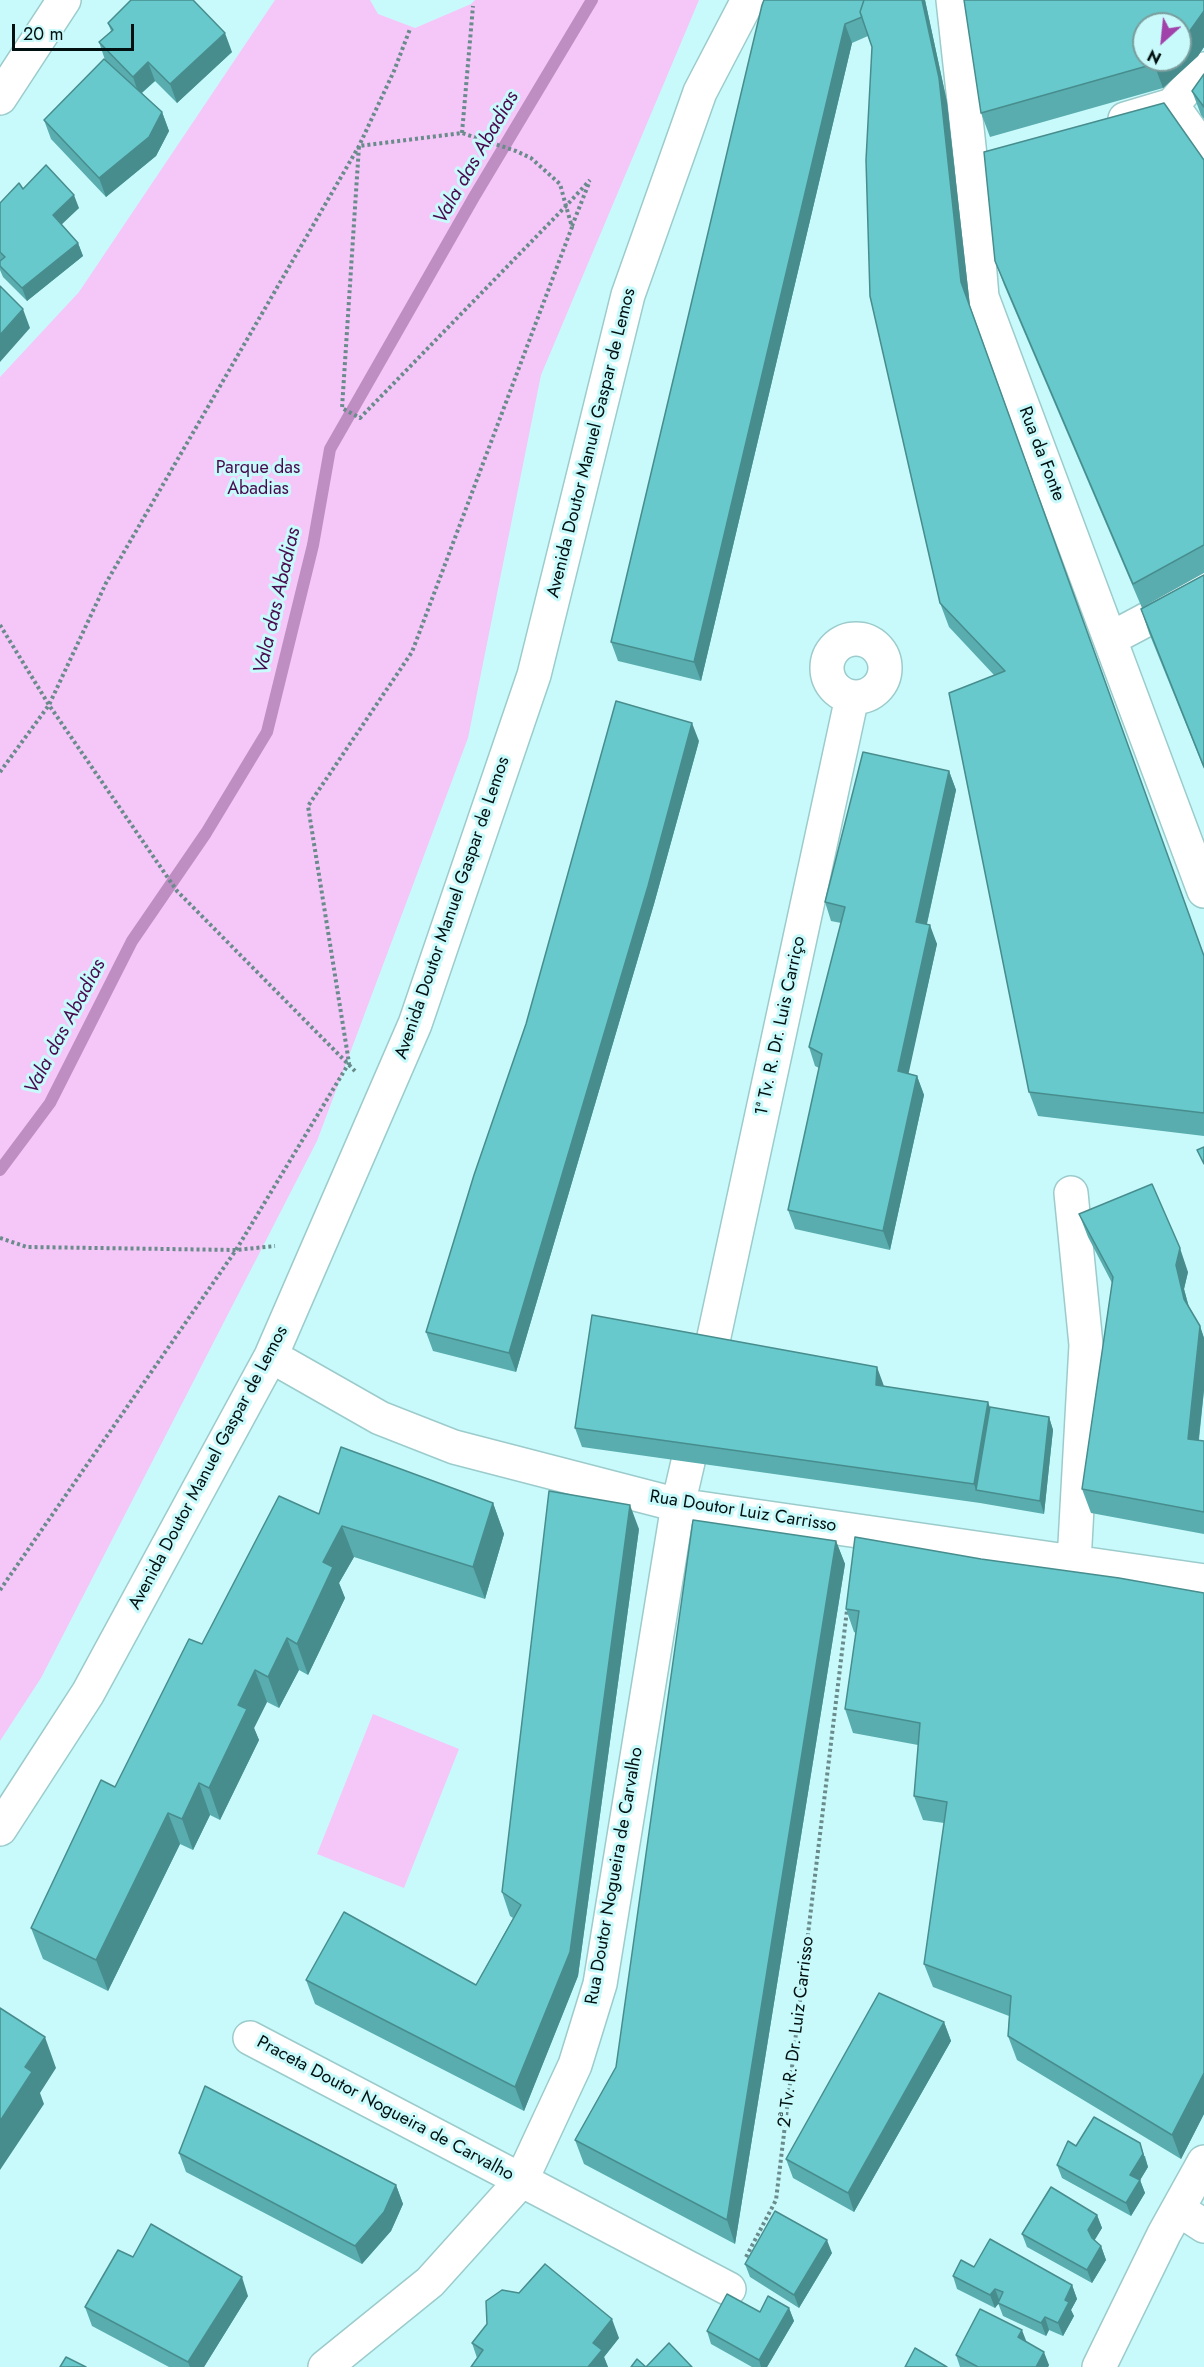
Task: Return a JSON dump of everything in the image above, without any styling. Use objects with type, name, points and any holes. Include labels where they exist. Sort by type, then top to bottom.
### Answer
[{"type":"street","points":[[0,98],[64,0]]},
{"type":"street","name":"Avenida Doutor Manuel Gaspar de Lemos","points":[[0,1829],[88,1693],[271,1356],[415,1024],[534,675],[628,295],[700,92],[748,0]]},
{"type":"street","name":"Rua da Fonte","points":[[953,0],[971,165],[982,297],[1110,639],[1192,824],[1204,891]]},
{"type":"street","points":[[1094,128],[1172,105],[1204,69]]},
{"type":"street","points":[[1172,105],[1204,150]]},
{"type":"street","points":[[971,165],[1005,155]]},
{"type":"street","points":[[1110,639],[1204,589]]},
{"type":"street","name":"1ª Tv. R. Dr. Luis Carriço","points":[[710,1355],[852,697]]},
{"type":"street","points":[[1071,1193],[1086,1345],[1074,1562]]},
{"type":"street","name":"Rua Doutor Luiz Carrisso","points":[[271,1356],[381,1418],[454,1447],[678,1505],[1204,1581]]},
{"type":"street","name":"Rua Doutor Nogueira de Carvalho","points":[[325,2367],[430,2282],[521,2181],[575,2065],[600,1984],[678,1505],[687,1462]]},
{"type":"street","name":"Praceta Doutor Nogueira de Carvalho","points":[[250,2038],[521,2181]]},
{"type":"street","points":[[1099,2367],[1191,2218],[1204,2162]]},
{"type":"street","points":[[521,2181],[729,2289]]},
{"type":"path","points":[[462,133],[473,6]]},
{"type":"path","points":[[0,772],[49,705],[106,583],[359,146],[394,71],[410,29]]},
{"type":"path","points":[[359,146],[462,133],[498,145],[531,158],[560,184],[572,227]]},
{"type":"path","points":[[0,1590],[236,1250],[349,1063],[308,806],[412,652],[590,180],[360,418],[342,408],[359,146]]},
{"type":"path","points":[[0,625],[49,705],[177,891],[349,1063]]},
{"type":"path","points":[[0,1238],[27,1247],[236,1250],[275,1246]]},
{"type":"path","name":"2ª Tv. R. Dr. Luiz Carrisso","points":[[729,2289],[777,2200],[849,1601]]},
{"type":"green space","name":"Parque das Abadias","points":[[275,0],[370,0],[378,14],[415,28],[471,4],[475,0],[699,0],[541,375],[468,738],[317,1141],[41,1678],[0,1741],[0,377],[79,292]]},
{"type":"green space","points":[[373,1714],[459,1749],[404,1888],[317,1854]]},
{"type":"building","points":[[131,0],[193,0],[225,33],[170,84],[148,62],[133,77],[99,42],[113,30],[108,23]]},
{"type":"building","points":[[764,0],[864,0],[860,12],[862,17],[845,24],[694,662],[611,642]]},
{"type":"building","points":[[864,0],[922,0],[939,78],[961,282],[1204,956],[1204,1113],[1029,1092],[949,693],[1005,671],[940,603],[870,296],[866,160],[872,47],[860,12]]},
{"type":"building","points":[[964,0],[1204,0],[1204,11],[1192,28],[1192,12],[1132,12],[1132,70],[981,113]]},
{"type":"building","points":[[104,59],[162,112],[149,137],[99,178],[44,120]]},
{"type":"building","points":[[1204,74],[1204,107],[1192,91]]},
{"type":"building","points":[[1164,103],[1204,160],[1204,545],[1133,584],[995,261],[984,152]]},
{"type":"building","points":[[46,165],[74,195],[53,215],[78,243],[22,288],[0,266],[0,261],[5,257],[0,252],[0,203],[19,183],[23,189]]},
{"type":"building","points":[[0,286],[23,309],[0,335]]},
{"type":"building","points":[[1204,575],[1204,767],[1141,609]]},
{"type":"building","points":[[616,701],[692,723],[648,886],[509,1353],[426,1332],[474,1175],[526,1024]]},
{"type":"building","points":[[863,752],[949,771],[916,922],[930,925],[898,1071],[917,1076],[883,1231],[788,1210],[822,1054],[809,1047],[845,907],[825,902]]},
{"type":"building","points":[[1204,1147],[1204,1164],[1197,1150]]},
{"type":"building","points":[[1152,1184],[1180,1248],[1176,1265],[1184,1299],[1200,1326],[1188,1439],[1204,1441],[1204,1512],[1082,1489],[1113,1277],[1079,1214]]},
{"type":"building","points":[[592,1315],[877,1367],[876,1385],[988,1402],[974,1484],[575,1428]]},
{"type":"building","points":[[990,1407],[1049,1417],[1040,1501],[976,1490]]},
{"type":"building","points":[[341,1447],[493,1503],[473,1567],[342,1526],[323,1562],[333,1567],[297,1644],[287,1638],[268,1677],[255,1670],[238,1705],[247,1709],[209,1788],[199,1783],[182,1819],[168,1813],[96,1960],[31,1928],[101,1780],[115,1787],[189,1639],[202,1644],[279,1496],[319,1514]]},
{"type":"building","points":[[549,1491],[630,1505],[570,1952],[515,2087],[306,1980],[344,1912],[476,1985],[521,1905],[502,1892]]},
{"type":"building","points":[[693,1520],[836,1541],[727,2220],[575,2140],[616,2067]]},
{"type":"building","points":[[855,1537],[1204,1593],[1204,2073],[1172,2135],[1008,2036],[1011,1996],[924,1964],[947,1802],[914,1796],[920,1723],[845,1709],[859,1611],[846,1609]]},
{"type":"building","points":[[879,1993],[944,2022],[848,2193],[786,2159]]},
{"type":"building","points":[[0,2008],[45,2037],[25,2067],[32,2072],[0,2121]]},
{"type":"building","points":[[205,2086],[396,2185],[384,2212],[355,2246],[179,2153]]},
{"type":"building","points":[[1094,2117],[1140,2143],[1143,2154],[1130,2175],[1140,2180],[1126,2203],[1057,2165],[1068,2141],[1076,2146]]},
{"type":"building","points":[[1051,2187],[1097,2215],[1088,2230],[1092,2238],[1101,2246],[1087,2270],[1022,2234]]},
{"type":"building","points":[[775,2211],[827,2240],[794,2295],[745,2264]]},
{"type":"building","points":[[151,2224],[242,2277],[188,2362],[85,2307],[118,2250],[133,2257]]},
{"type":"building","points":[[990,2239],[1072,2285],[1065,2300],[1069,2302],[1058,2323],[1045,2317],[1041,2323],[998,2303],[1003,2292],[995,2289],[990,2295],[953,2276],[961,2260],[974,2267]]},
{"type":"building","points":[[545,2264],[612,2319],[593,2343],[602,2350],[588,2367],[471,2367],[483,2350],[472,2343],[487,2324],[486,2301],[502,2290],[519,2293]]},
{"type":"building","points":[[727,2294],[760,2312],[768,2296],[789,2308],[759,2360],[707,2331]]},
{"type":"building","points":[[980,2309],[1022,2330],[1018,2337],[1044,2352],[1036,2367],[978,2367],[956,2355]]},
{"type":"building","points":[[669,2343],[692,2367],[646,2367]]},
{"type":"building","points":[[915,2348],[947,2367],[905,2367]]},
{"type":"building","points":[[66,2357],[86,2367],[60,2367]]},
{"type":"building","points":[[637,2359],[646,2367],[631,2367]]},
{"type":"waterway","name":"Vala das Abadias","points":[[0,1170],[50,1103],[132,941],[206,833],[267,732],[313,545],[330,449],[474,197],[592,0]]}]
